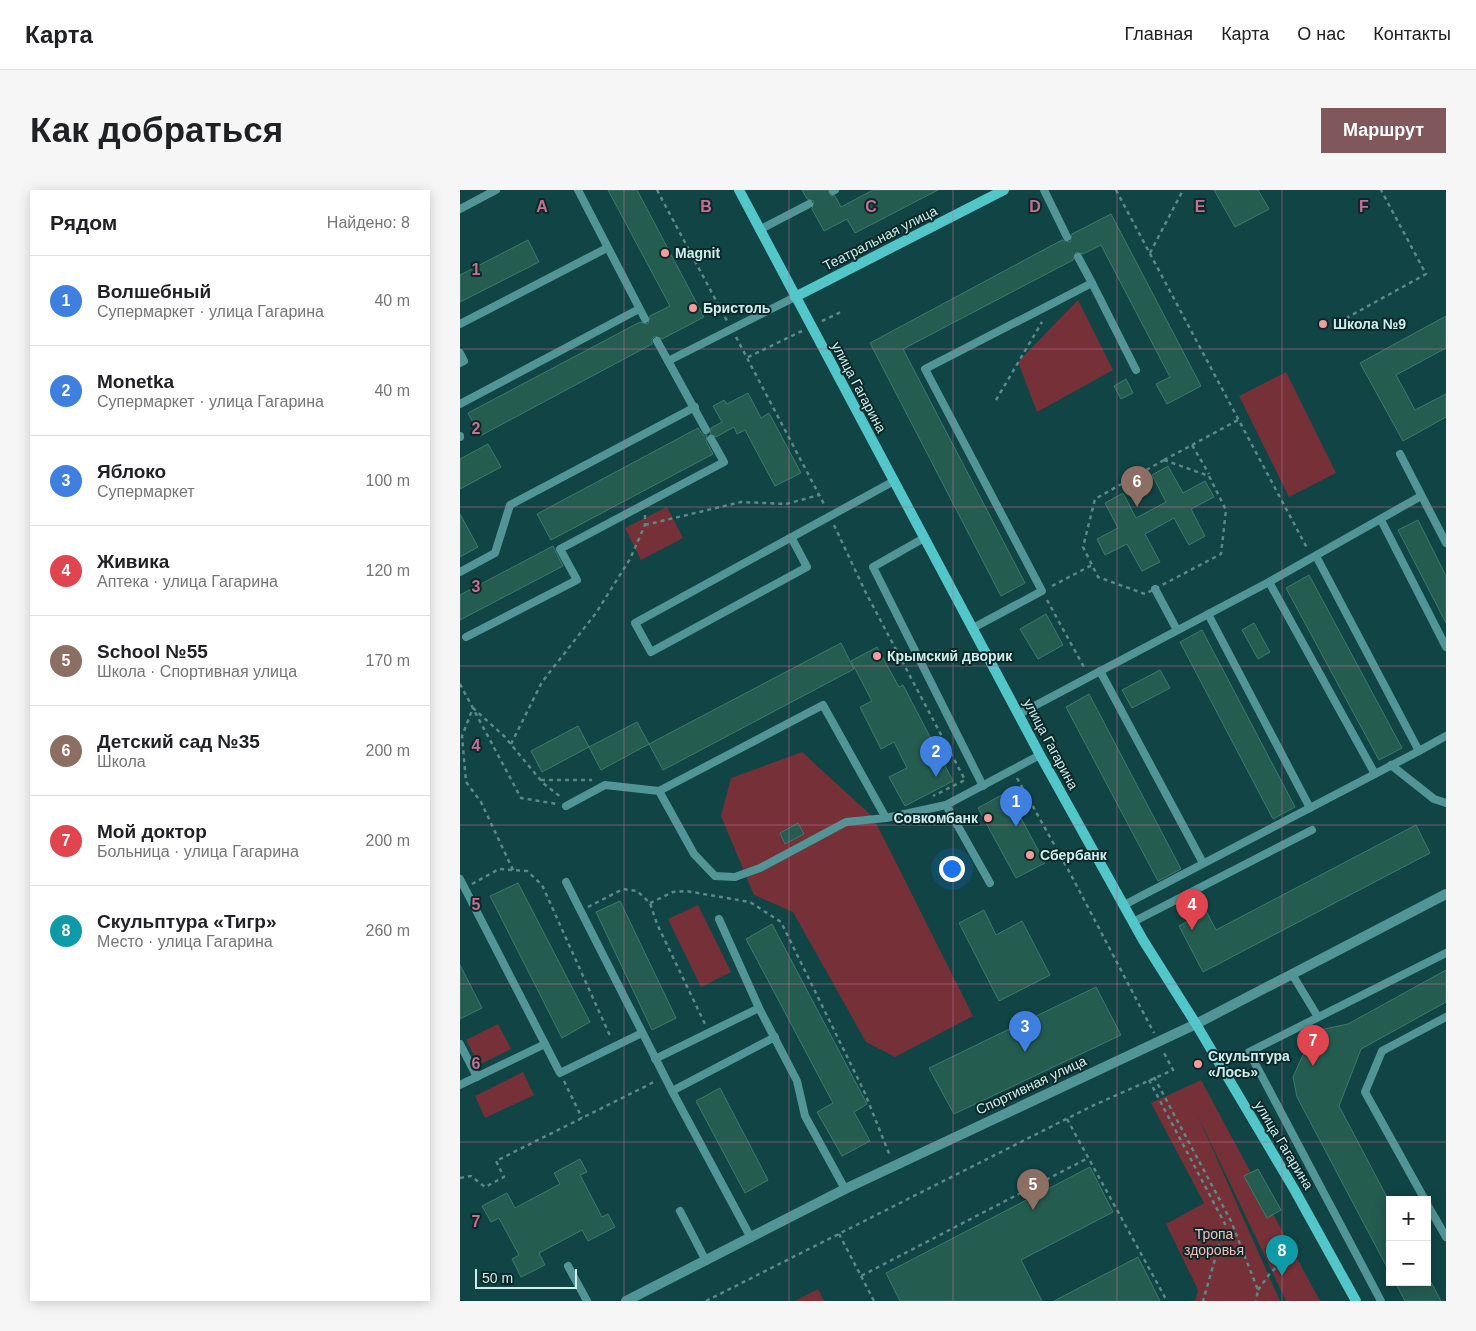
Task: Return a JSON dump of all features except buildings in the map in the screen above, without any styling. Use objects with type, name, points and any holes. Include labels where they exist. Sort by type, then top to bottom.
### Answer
[{"type":"street","name":"улица Гагарина","points":[[739,190],[1040,755],[1133,922],[1196,1024],[1328,1248],[1356,1301]]},
{"type":"street","name":"Театральная улица","points":[[795,297],[1004,190]]},
{"type":"street","name":"Спортивная улица","points":[[626,1301],[845,1189],[1134,1051],[1196,1024],[1446,894]]},
{"type":"lane","points":[[460,209],[496,190]]},
{"type":"lane","points":[[578,190],[645,319]]},
{"type":"lane","points":[[1044,190],[1067,237]]},
{"type":"lane","points":[[759,230],[809,204]]},
{"type":"lane","points":[[460,324],[607,248]]},
{"type":"lane","points":[[1078,257],[1136,370]]},
{"type":"lane","points":[[972,628],[1042,591],[925,369],[1092,283]]},
{"type":"lane","points":[[668,361],[795,297]]},
{"type":"lane","points":[[460,404],[639,308]]},
{"type":"lane","points":[[657,341],[706,430]]},
{"type":"lane","points":[[460,353],[464,360],[460,363]]},
{"type":"lane","points":[[460,572],[495,553],[510,505],[694,407]]},
{"type":"lane","points":[[466,638],[577,580],[560,549],[724,462],[711,439]]},
{"type":"lane","points":[[1400,454],[1446,543]]},
{"type":"lane","points":[[791,537],[807,567],[651,652],[635,623],[791,537],[894,481]]},
{"type":"lane","points":[[1019,714],[1269,582],[1421,496]]},
{"type":"lane","points":[[1381,520],[1446,647]]},
{"type":"lane","points":[[924,538],[873,567],[983,786]]},
{"type":"lane","points":[[1314,557],[1419,751]]},
{"type":"lane","points":[[1269,582],[1375,774]]},
{"type":"lane","points":[[1155,589],[1177,630]]},
{"type":"lane","points":[[1208,614],[1310,808]]},
{"type":"lane","points":[[1100,671],[1203,863]]},
{"type":"lane","points":[[567,805],[605,785],[659,791],[823,705],[886,818]]},
{"type":"lane","points":[[1124,905],[1446,736]]},
{"type":"lane","points":[[659,791],[694,854],[714,876],[735,876],[760,868],[846,822],[886,818],[946,805],[1040,755]]},
{"type":"lane","points":[[1392,765],[1434,800],[1446,803]]},
{"type":"lane","points":[[946,805],[990,883]]},
{"type":"lane","points":[[1133,922],[1312,830]]},
{"type":"lane","points":[[460,878],[560,1073],[642,1033]]},
{"type":"lane","points":[[566,882],[655,1059],[752,1238]]},
{"type":"lane","points":[[719,919],[759,1008],[797,1081],[805,1116],[845,1189]]},
{"type":"lane","points":[[1381,1301],[1249,1052],[1446,953]]},
{"type":"lane","points":[[1292,974],[1318,1017]]},
{"type":"lane","points":[[655,1059],[759,1008]]},
{"type":"lane","points":[[1423,1196],[1365,1092],[1382,1051],[1446,1017]]},
{"type":"lane","points":[[672,1091],[775,1037]]},
{"type":"lane","points":[[460,1044],[477,1077]]},
{"type":"lane","points":[[460,1085],[545,1044]]},
{"type":"lane","points":[[680,1211],[706,1261]]},
{"type":"lane","points":[[1431,1211],[1446,1237]]},
{"type":"lane","points":[[568,1266],[587,1301]]},
{"type":"path","points":[[1116,190],[1238,420],[1314,557]]},
{"type":"path","points":[[1150,254],[1183,190]]},
{"type":"path","points":[[1332,326],[1426,274],[1381,190]]},
{"type":"path","points":[[996,400],[1053,303]]},
{"type":"path","points":[[747,358],[841,312]]},
{"type":"path","points":[[1192,445],[1226,510],[1221,554],[1146,594],[1098,577],[1083,547],[1095,498],[1164,460],[1238,420]]},
{"type":"path","points":[[1164,460],[1209,476]]},
{"type":"path","points":[[645,525],[741,502],[786,504],[819,495]]},
{"type":"path","points":[[511,744],[542,682],[596,613],[637,545],[645,525],[645,504]]},
{"type":"path","points":[[1089,677],[1042,591],[1092,565]]},
{"type":"path","points":[[460,684],[521,798],[567,805]]},
{"type":"path","points":[[473,708],[511,744],[543,782],[567,805]]},
{"type":"path","points":[[473,708],[462,736],[466,782],[481,802],[513,870]]},
{"type":"path","points":[[706,1301],[1067,1119],[1154,1076],[1172,1070],[1070,873],[1012,770]]},
{"type":"path","points":[[460,780],[466,782]]},
{"type":"path","points":[[465,888],[499,869],[527,871],[542,885],[615,1046]]},
{"type":"path","points":[[581,910],[623,890],[637,891],[650,903],[657,924],[709,1033]]},
{"type":"path","points":[[650,903],[673,892],[686,891],[750,902],[781,922],[864,1091],[895,1166]]},
{"type":"path","points":[[560,1073],[582,1118]]},
{"type":"path","points":[[1154,1076],[1231,1221],[1258,1290]]},
{"type":"path","points":[[460,1178],[471,1176],[484,1187],[504,1177],[496,1161],[665,1078]]},
{"type":"path","points":[[1149,1080],[1225,1224],[1203,1301]]},
{"type":"path","points":[[1067,1119],[1167,1301]]},
{"type":"path","points":[[861,1276],[1088,1158]]},
{"type":"path","points":[[839,1234],[874,1301]]},
{"type":"path","points":[[1256,1301],[1258,1290],[1271,1272],[1294,1253]]},
{"type":"green space","points":[[1078,300],[1113,370],[1037,412],[1018,362]]},
{"type":"green space","points":[[1286,372],[1336,473],[1289,497],[1239,396]]},
{"type":"green space","points":[[667,507],[683,538],[641,560],[625,528]]},
{"type":"green space","points":[[802,752],[873,817],[973,1016],[895,1057],[866,1042],[793,912],[754,895],[721,816],[731,778]]},
{"type":"green space","points":[[698,905],[731,972],[701,987],[668,919]]},
{"type":"green space","points":[[498,1024],[511,1049],[479,1065],[466,1040]]},
{"type":"green space","points":[[523,1072],[534,1095],[485,1118],[475,1096]]},
{"type":"green space","name":"Тропа здоровья","points":[[1201,1080],[1320,1301],[1286,1301],[1197,1114],[1280,1301],[1195,1301],[1198,1290],[1166,1224],[1204,1203],[1151,1103]]},
{"type":"green space","points":[[818,1289],[824,1301],[795,1301]]},
{"type":"place","name":"Magnit","points":[[665,253]]},
{"type":"place","name":"Бристоль","points":[[693,308]]},
{"type":"place","name":"Школа №9","points":[[1323,324]]},
{"type":"place","name":"Детский сад №35","points":[[1137,507]]},
{"type":"place","name":"Крымский дворик","points":[[877,656]]},
{"type":"place","name":"Monetka","points":[[936,777]]},
{"type":"place","name":"Совкомбанк","points":[[988,818]]},
{"type":"place","name":"Волшебный","points":[[1016,827]]},
{"type":"place","name":"Сбербанк","points":[[1030,855]]},
{"type":"place","name":"Живика","points":[[1192,930]]},
{"type":"place","name":"Яблоко","points":[[1025,1052]]},
{"type":"place","name":"Скульптура «Лось»","points":[[1198,1064]]},
{"type":"place","name":"Мой доктор","points":[[1313,1066]]},
{"type":"place","name":"School №55","points":[[1033,1210]]},
{"type":"place","name":"Скульптура «Тигр»","points":[[1282,1276]]}]
